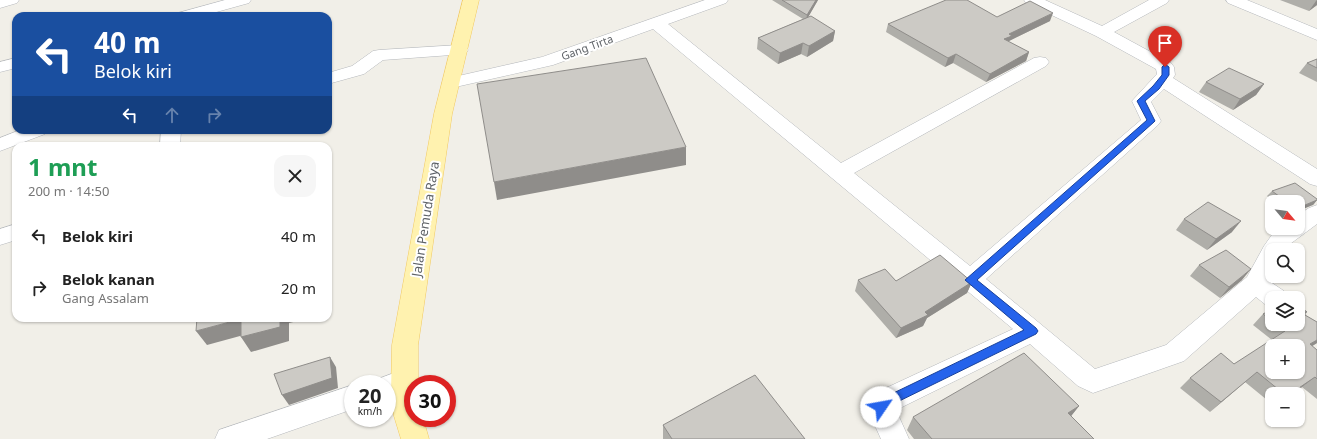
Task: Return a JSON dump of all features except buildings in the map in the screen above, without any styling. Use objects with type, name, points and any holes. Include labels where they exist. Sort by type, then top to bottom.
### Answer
[{"type":"main road","name":"Jalan Pemuda Raya","points":[[396,380],[405,345],[443,114],[471,0]]},
{"type":"main road","name":"Jalan Pemuda Raya","points":[[396,387],[415,439]]},
{"type":"street","points":[[0,3],[11,0]]},
{"type":"street","points":[[199,12],[243,0]]},
{"type":"street","name":"Gang Tirta","points":[[451,83],[547,61],[720,0]]},
{"type":"street","points":[[970,280],[1151,121],[1141,101],[1166,75],[1165,67],[1102,32],[1032,0]]},
{"type":"street","points":[[1102,32],[1161,0]]},
{"type":"street","points":[[1234,0],[1316,34]]},
{"type":"street","points":[[655,22],[1033,331],[1087,378],[1094,381],[1175,352],[1255,284],[1265,266]]},
{"type":"street","points":[[332,78],[358,70],[379,55],[459,50]]},
{"type":"street","points":[[839,173],[1040,62]]},
{"type":"street","points":[[0,67],[12,64]]},
{"type":"street","points":[[1162,80],[1316,177]]},
{"type":"street","points":[[0,145],[28,134]]},
{"type":"street","points":[[1305,221],[1317,213]]},
{"type":"street","points":[[0,237],[12,233]]},
{"type":"street","points":[[1279,243],[1286,235]]},
{"type":"street","points":[[1255,284],[1265,291]]},
{"type":"street","points":[[895,439],[881,408],[883,403],[1033,331]]},
{"type":"street","points":[[229,439],[344,400]]},
{"type":"route","points":[[881,407],[883,403],[1033,331],[970,280],[1151,121],[1141,101],[1166,75],[1165,67]]}]
